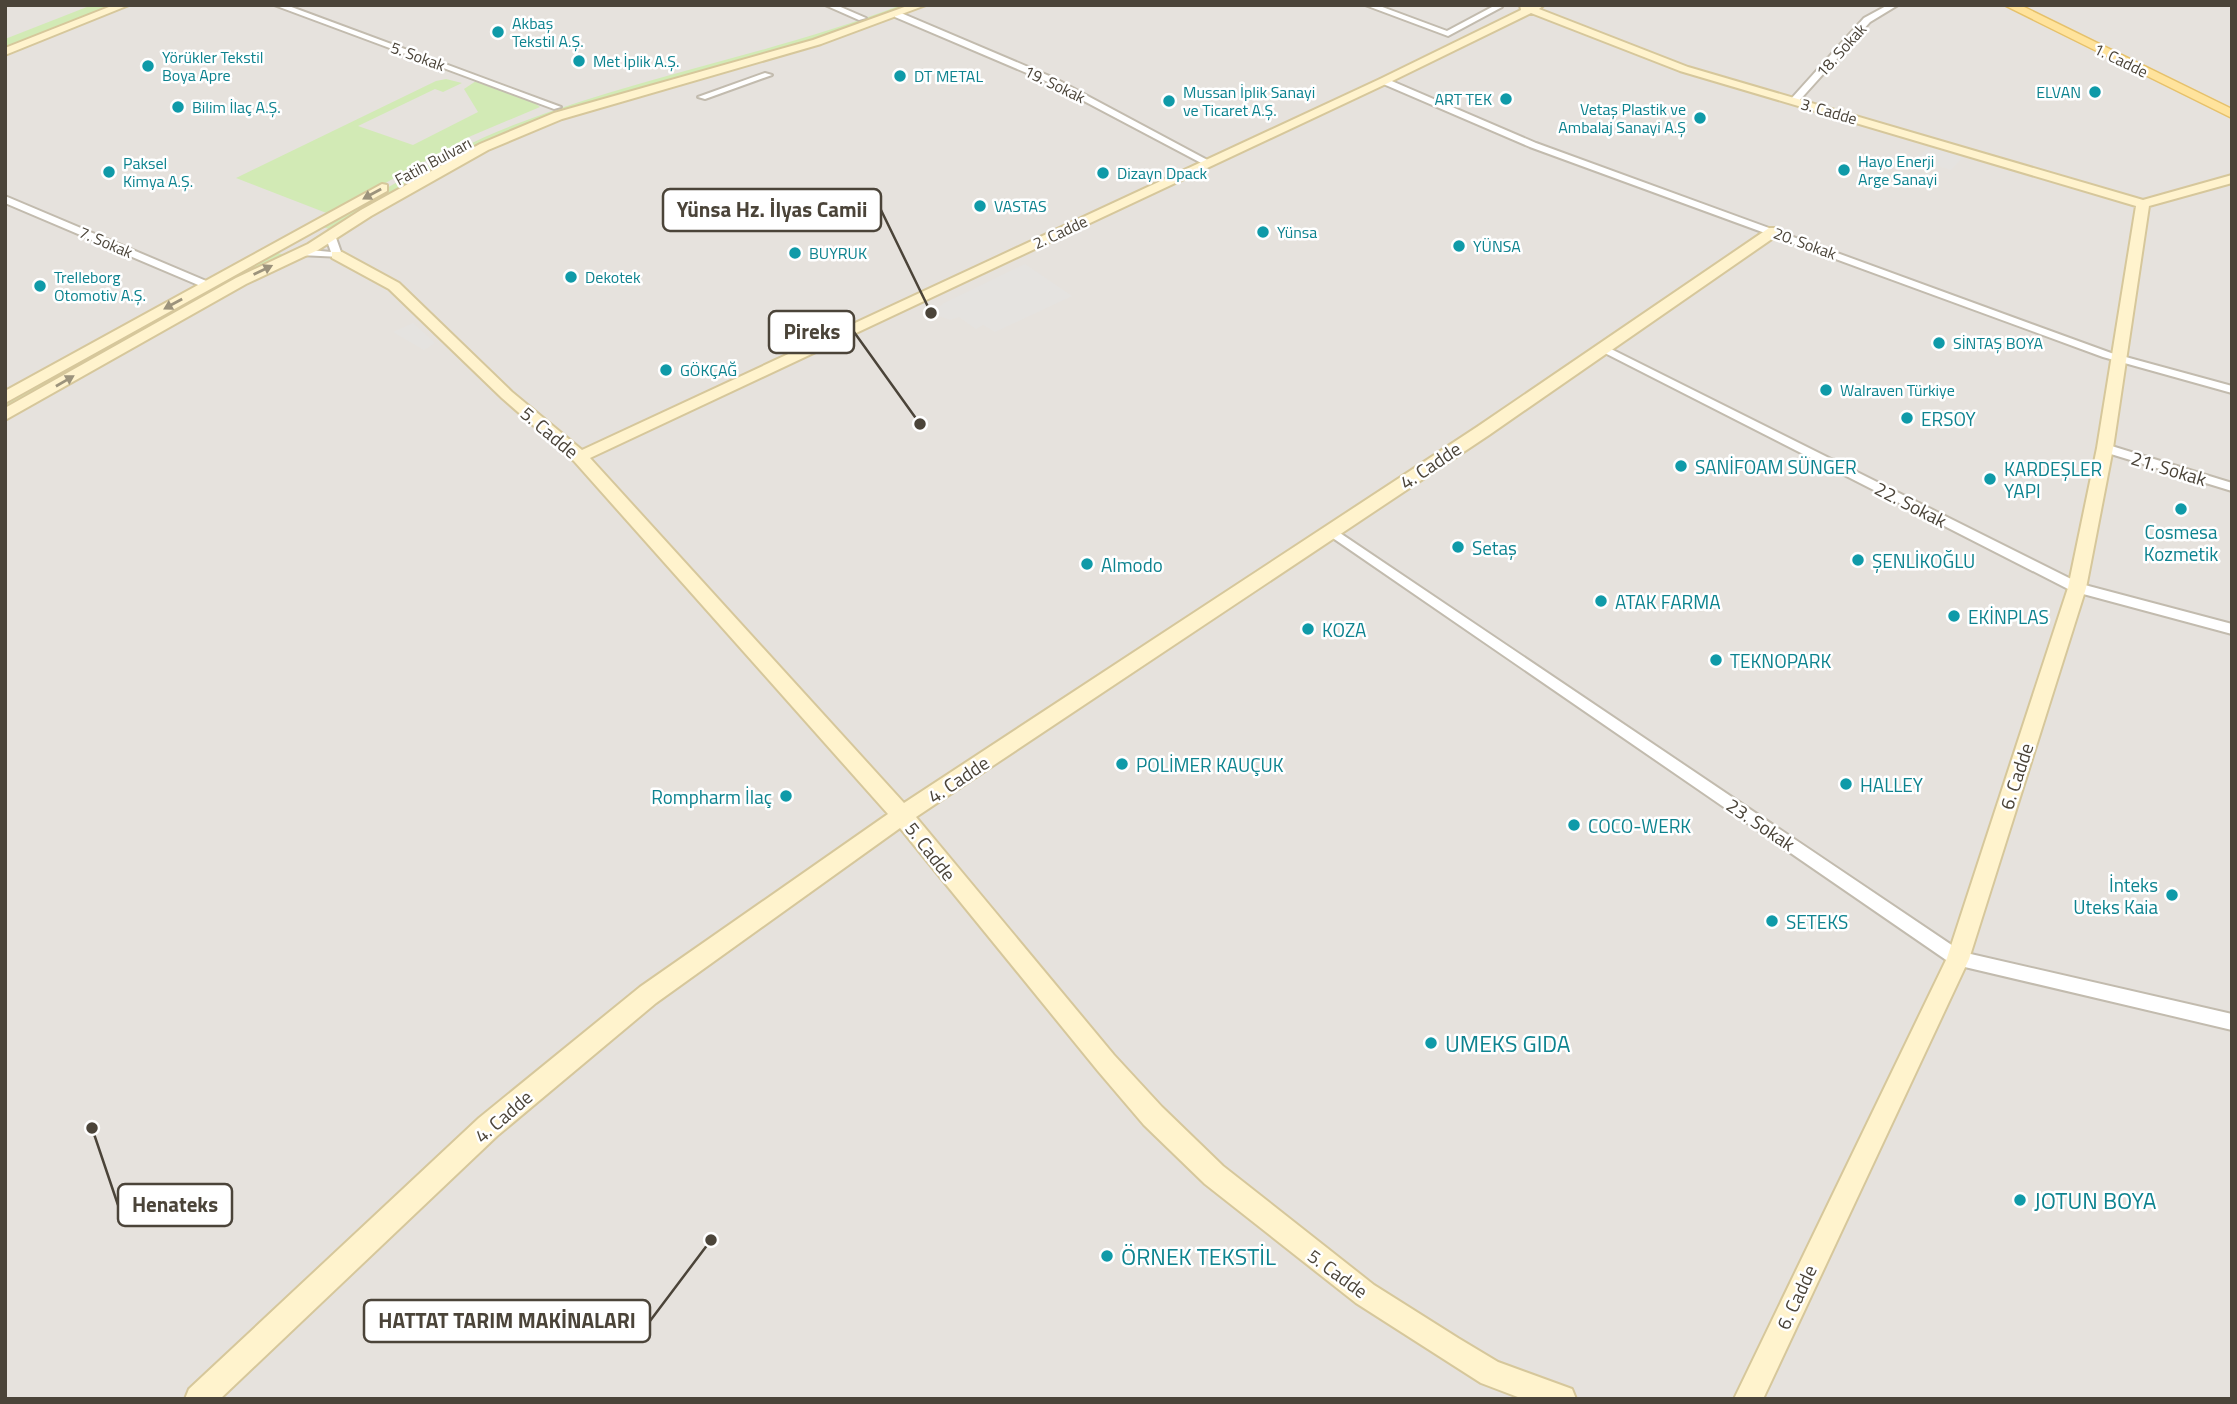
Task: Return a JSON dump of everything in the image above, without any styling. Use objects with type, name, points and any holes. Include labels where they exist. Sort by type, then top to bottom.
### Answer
[{"type":"main road","name":"1. Cadde","points":[[2010,5],[2232,114]]},
{"type":"main road","name":"1. Cadde","points":[[2022,5],[2232,106]]},
{"type":"street","points":[[5,52],[124,5]]},
{"type":"street","name":"5. Sokak","points":[[278,5],[557,107]]},
{"type":"street","points":[[829,5],[862,19]]},
{"type":"street","points":[[897,10],[921,5]]},
{"type":"street","points":[[1369,5],[1448,34],[1497,7],[1492,5]]},
{"type":"street","name":"18. Sokak","points":[[1794,101],[1867,20],[1894,5]]},
{"type":"street","name":"3. Cadde","points":[[1530,7],[1684,69],[2143,204]]},
{"type":"street","name":"2. Cadde","points":[[580,457],[1384,81],[1530,7]]},
{"type":"street","name":"Fatih Bulvarı","points":[[439,156],[483,134],[557,107],[897,10]]},
{"type":"street","name":"Fatih Bulvarı","points":[[5,415],[241,281],[300,252],[461,158],[546,120],[879,22],[897,10]]},
{"type":"street","name":"19. Sokak","points":[[897,10],[1051,80],[1208,163]]},
{"type":"street","points":[[702,97],[768,75]]},
{"type":"street","name":"20. Sokak","points":[[1384,81],[1533,145],[2118,358],[2232,390]]},
{"type":"street","name":"Fatih Bulvarı","points":[[5,398],[398,179]]},
{"type":"street","points":[[2143,204],[2232,179]]},
{"type":"street","name":"7. Sokak","points":[[5,199],[207,285]]},
{"type":"street","name":"6. Cadde","points":[[1748,1399],[1958,959],[2077,588],[2105,448],[2143,204]]},
{"type":"street","points":[[281,244],[300,252],[337,255],[330,235],[324,230],[309,229]]},
{"type":"street","name":"4. Cadde","points":[[199,1399],[499,1118],[648,995],[902,815],[1331,531],[1773,231]]},
{"type":"street","name":"5. Cadde","points":[[337,255],[394,286],[507,395],[580,457],[902,815],[1106,1063],[1153,1116],[1214,1174],[1306,1250],[1365,1294],[1438,1342],[1491,1373],[1562,1399]]},
{"type":"street","name":"22. Sokak","points":[[1602,348],[2077,588],[2232,629]]},
{"type":"street","name":"21. Sokak","points":[[2105,448],[2232,487]]},
{"type":"street","name":"23. Sokak","points":[[1331,531],[1958,959],[2232,1022]]},
{"type":"shaded area","points":[[5,5],[2232,5],[2232,1399],[5,1399]]},
{"type":"shaded area","points":[[1930,146],[1964,156],[1951,170],[1915,159]]},
{"type":"shaded area","points":[[1025,264],[1072,296],[995,332],[983,325],[976,329],[959,317],[950,320],[939,316],[937,309],[944,303]]},
{"type":"shaded area","points":[[413,323],[435,343],[424,350],[393,332]]},
{"type":"green space","points":[[92,5],[113,5],[5,47],[5,39]]},
{"type":"green space","points":[[901,5],[913,5],[852,29],[557,114],[332,230],[320,226],[442,158],[519,123],[613,91],[806,37]]},
{"type":"green space","points":[[446,79],[462,83],[443,92],[435,89],[358,126],[413,145],[478,112],[464,89],[476,81],[540,107],[471,136],[329,214],[236,178],[436,81]]},
{"type":"green space","points":[[274,252],[288,256],[5,412],[5,403]]},
{"type":"place","name":"Akbaş Tekstil A.Ş.","points":[[498,32]]},
{"type":"place","name":"Met İplik A.Ş.","points":[[579,61]]},
{"type":"place","name":"Yörükler Tekstil Boya Apre","points":[[148,66]]},
{"type":"place","name":"DT METAL","points":[[900,76]]},
{"type":"place","name":"ELVAN","points":[[2095,92]]},
{"type":"place","name":"ART TEK","points":[[1506,99]]},
{"type":"place","name":"Mussan İplik Sanayi ve Ticaret A.Ş.","points":[[1169,101]]},
{"type":"place","name":"Bilim İlaç A.Ş.","points":[[178,107]]},
{"type":"place","name":"Vetaş Plastik ve Ambalaj Sanayi A.Ş","points":[[1700,118]]},
{"type":"place","name":"Hayo Enerji Arge Sanayi","points":[[1844,170]]},
{"type":"place","name":"Paksel Kimya A.Ş.","points":[[109,172]]},
{"type":"place","name":"Dizayn Dpack","points":[[1103,173]]},
{"type":"place","name":"VASTAS","points":[[980,206]]},
{"type":"place","name":"Yünsa","points":[[1263,232]]},
{"type":"place","name":"YÜNSA","points":[[1459,246]]},
{"type":"place","name":"BUYRUK","points":[[795,253]]},
{"type":"place","name":"Dekotek","points":[[571,277]]},
{"type":"place","name":"Trelleborg Otomotiv A.Ş.","points":[[40,286]]},
{"type":"place","name":"Yünsa Hz. İlyas Camii","points":[[931,313]]},
{"type":"place","name":"SİNTAŞ BOYA","points":[[1939,343]]},
{"type":"place","name":"GÖKÇAĞ","points":[[666,370]]},
{"type":"place","name":"Walraven Türkiye","points":[[1826,390]]},
{"type":"place","name":"ERSOY","points":[[1907,418]]},
{"type":"place","name":"Pireks","points":[[920,424]]},
{"type":"place","name":"SANİFOAM SÜNGER","points":[[1681,466]]},
{"type":"place","name":"KARDEŞLER YAPI","points":[[1990,479]]},
{"type":"place","name":"Cosmesa Kozmetik","points":[[2181,509]]},
{"type":"place","name":"Setaş","points":[[1458,547]]},
{"type":"place","name":"ŞENLİKOĞLU","points":[[1858,560]]},
{"type":"place","name":"Almodo","points":[[1087,564]]},
{"type":"place","name":"ATAK FARMA","points":[[1601,601]]},
{"type":"place","name":"EKİNPLAS","points":[[1954,616]]},
{"type":"place","name":"KOZA","points":[[1308,629]]},
{"type":"place","name":"TEKNOPARK","points":[[1716,660]]},
{"type":"place","name":"POLİMER KAUÇUK","points":[[1122,764]]},
{"type":"place","name":"HALLEY","points":[[1846,784]]},
{"type":"place","name":"Rompharm İlaç","points":[[786,796]]},
{"type":"place","name":"COCO-WERK","points":[[1574,825]]},
{"type":"place","name":"İnteks Uteks Kaia","points":[[2172,895]]},
{"type":"place","name":"SETEKS","points":[[1772,921]]},
{"type":"place","name":"UMEKS GIDA","points":[[1431,1043]]},
{"type":"place","name":"Henateks","points":[[92,1128]]},
{"type":"place","name":"JOTUN BOYA","points":[[2020,1200]]},
{"type":"place","name":"HATTAT TARIM MAKİNALARI","points":[[711,1240]]},
{"type":"place","name":"ÖRNEK TEKSTİL","points":[[1107,1256]]}]
